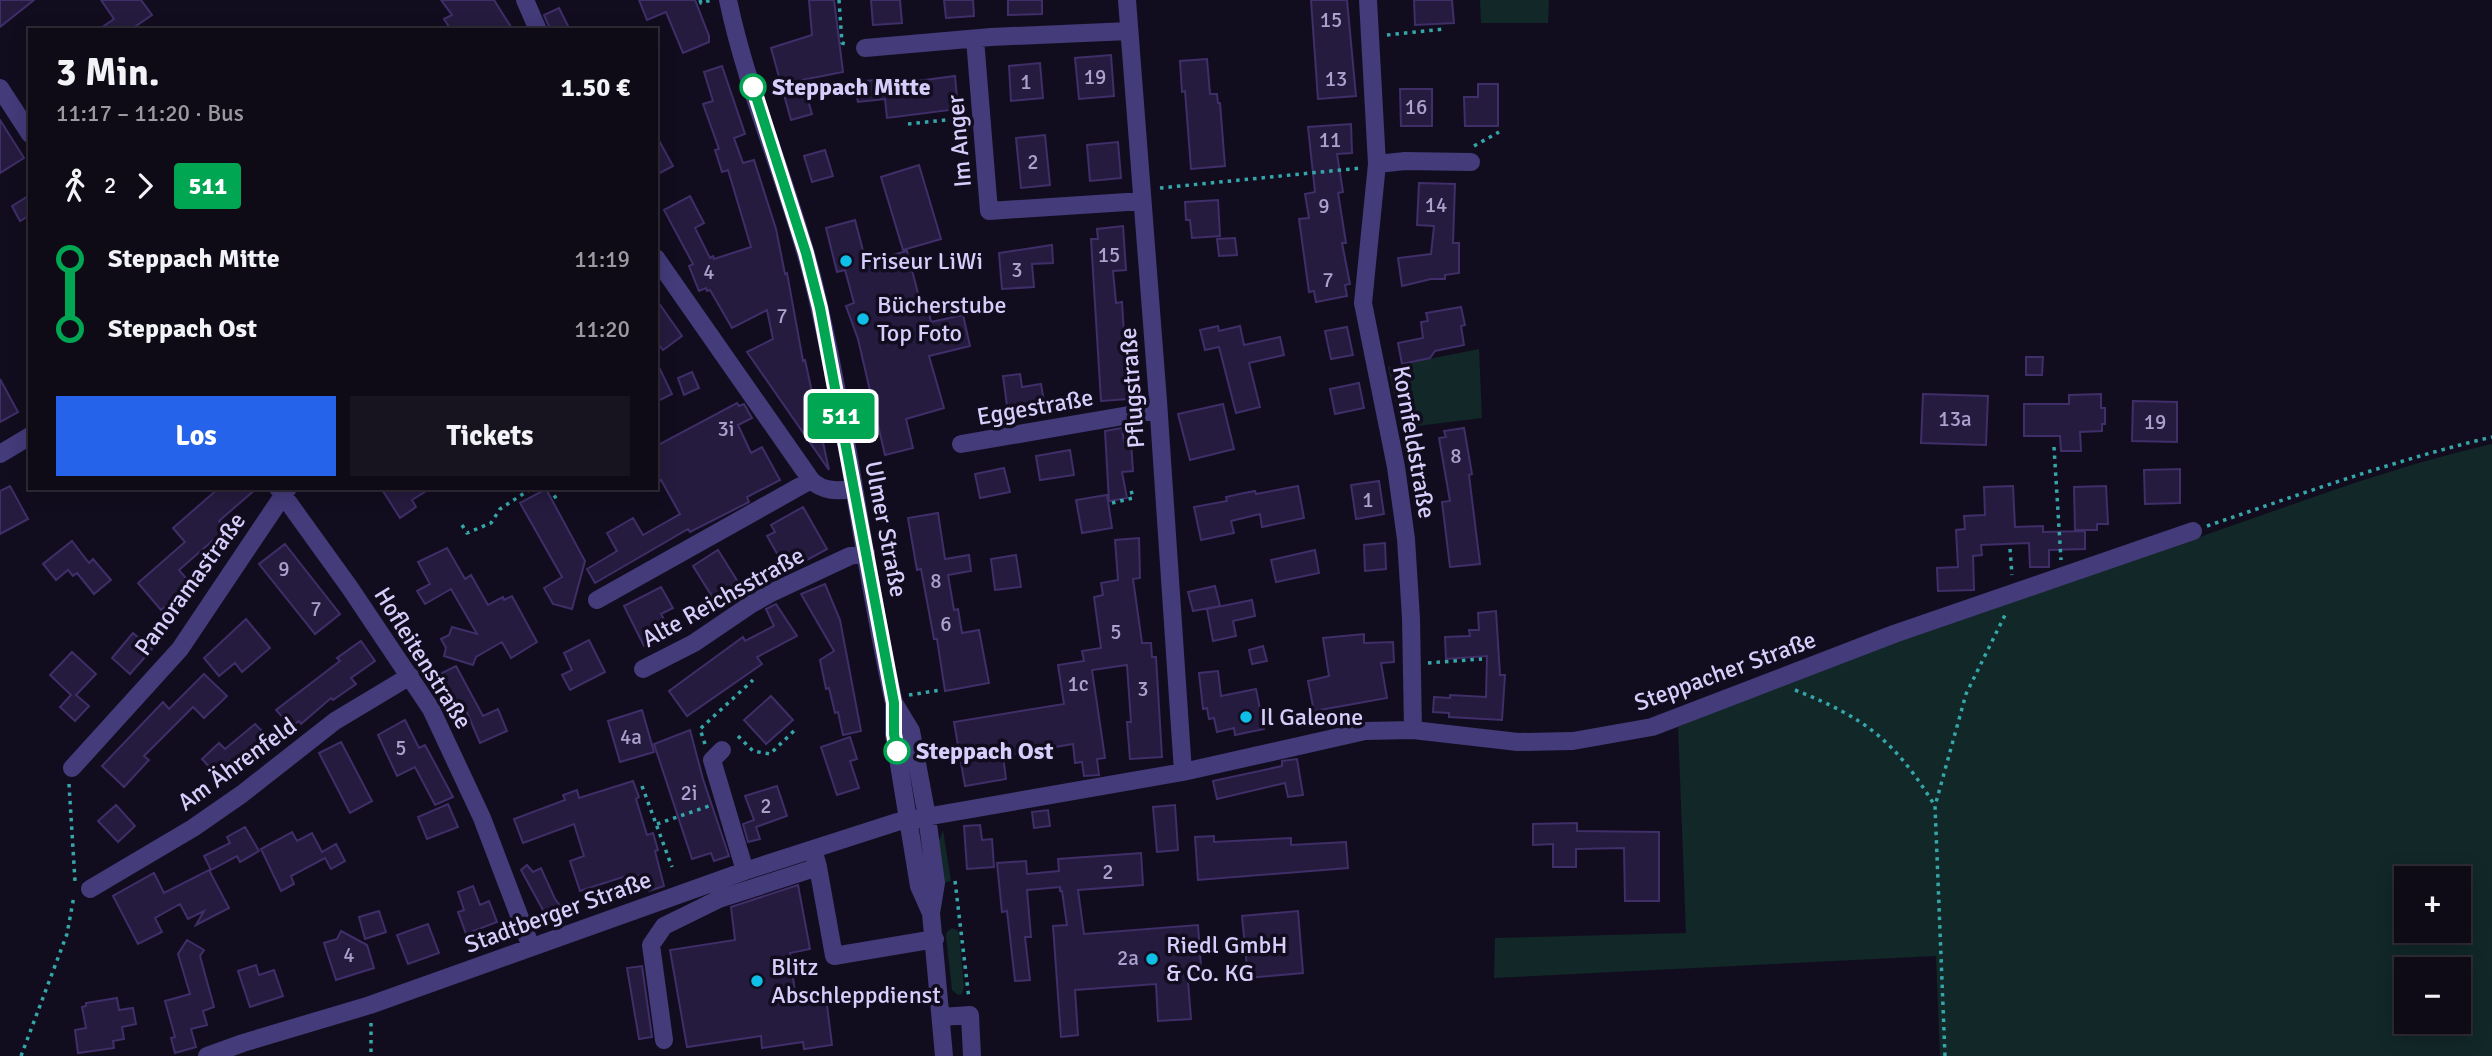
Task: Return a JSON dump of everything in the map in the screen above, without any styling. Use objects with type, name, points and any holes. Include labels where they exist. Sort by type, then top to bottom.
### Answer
[{"type":"street","points":[[525,0],[537,28]]},
{"type":"street","name":"Ulmer Straße","points":[[728,0],[739,45],[812,278],[830,356],[894,703],[894,734],[919,886],[931,913]]},
{"type":"street","name":"Pflugstraße","points":[[1127,0],[1183,772]]},
{"type":"street","name":"Kornfeldstraße","points":[[1368,0],[1377,164],[1363,303],[1401,503],[1410,591],[1413,730]]},
{"type":"street","points":[[865,48],[1129,31]]},
{"type":"street","name":"Im Anger","points":[[975,39],[989,211],[1142,195]]},
{"type":"street","points":[[0,88],[28,131]]},
{"type":"street","points":[[1377,164],[1405,161],[1471,162]]},
{"type":"street","points":[[658,261],[811,480],[829,490],[854,489]]},
{"type":"street","name":"Eggestraße","points":[[961,444],[1158,410]]},
{"type":"street","points":[[0,454],[28,437]]},
{"type":"street","points":[[597,600],[811,480]]},
{"type":"street","name":"Hofleitenstraße","points":[[283,491],[431,709],[477,806],[531,947]]},
{"type":"street","name":"Panoramastraße","points":[[72,768],[180,649],[283,491]]},
{"type":"street","name":"Steppacher Straße","points":[[927,817],[1183,772],[1365,732],[1413,730],[1518,742],[1573,741],[1652,727],[1894,634],[2193,531]]},
{"type":"street","name":"Alte Reichsstraße","points":[[643,669],[695,643],[773,592],[850,556],[866,554]]},
{"type":"street","name":"Am Ährenfeld","points":[[90,889],[193,828],[242,794],[335,721],[411,676]]},
{"type":"street","name":"Ulmer Straße","points":[[894,703],[911,731],[927,817],[936,883],[931,913]]},
{"type":"street","points":[[717,755],[724,800],[745,871]]},
{"type":"street","name":"Stadtberger Straße","points":[[207,1056],[370,1005],[745,871],[816,858],[909,820],[927,817]]},
{"type":"street","points":[[664,1040],[651,945],[664,926],[719,898],[816,858],[834,956],[934,939]]},
{"type":"street","points":[[931,913],[944,1056]]},
{"type":"street","points":[[941,1017],[971,1015],[972,1056]]},
{"type":"path","points":[[700,0],[701,3],[711,0]]},
{"type":"path","points":[[839,0],[842,43],[865,48]]},
{"type":"path","points":[[1370,37],[1444,29]]},
{"type":"path","points":[[908,124],[981,116]]},
{"type":"path","points":[[1142,195],[1340,171],[1377,164]]},
{"type":"path","points":[[2193,531],[2377,469],[2492,437]]},
{"type":"path","points":[[2053,447],[2062,578]]},
{"type":"path","points":[[1112,503],[1133,498],[1130,486]]},
{"type":"path","points":[[462,525],[467,533],[491,523],[500,509],[529,490]]},
{"type":"path","points":[[552,490],[558,502]]},
{"type":"path","points":[[1945,1056],[1936,806],[1966,694],[2013,594],[2010,549]]},
{"type":"path","points":[[1412,664],[1482,659]]},
{"type":"path","points":[[717,755],[700,729],[753,680]]},
{"type":"path","points":[[1771,681],[1824,701],[1869,727],[1894,747],[1936,806]]},
{"type":"path","points":[[914,694],[941,690]]},
{"type":"path","points":[[738,736],[752,751],[770,754],[797,728]]},
{"type":"path","points":[[21,1056],[67,934],[73,911],[75,881],[69,780],[72,768]]},
{"type":"path","points":[[642,786],[672,867]]},
{"type":"path","points":[[657,824],[724,800]]},
{"type":"path","points":[[370,1005],[371,1056]]},
{"type":"green space","points":[[1480,0],[1549,0],[1548,23],[1481,23]]},
{"type":"green space","points":[[1479,349],[1482,418],[1401,428],[1388,367]]},
{"type":"green space","points":[[2492,444],[2492,1056],[1940,1056],[1936,956],[1494,978],[1495,938],[1686,933],[1678,727],[1930,627],[2414,465]]},
{"type":"green space","points":[[943,830],[951,881],[943,883],[937,846]]},
{"type":"green space","points":[[952,928],[959,933],[964,987],[962,994],[958,995],[952,990],[946,936]]},
{"type":"building","points":[[0,0],[34,0],[0,27]]},
{"type":"building","points":[[101,0],[141,0],[152,15],[133,28],[101,28],[114,19]]},
{"type":"building","points":[[441,0],[494,0],[512,28],[450,28],[444,19],[452,15]]},
{"type":"building","points":[[639,0],[695,0],[709,42],[683,53],[666,12],[647,20]]},
{"type":"building","points":[[809,0],[834,0],[843,72],[802,80],[812,114],[791,120],[771,48],[812,35]]},
{"type":"building","points":[[871,0],[900,0],[902,23],[873,25]]},
{"type":"building","points":[[944,0],[973,0],[974,16],[946,18]]},
{"type":"building","points":[[1008,0],[1042,0],[1042,14],[1008,15]]},
{"type":"building","points":[[1311,0],[1347,0],[1356,96],[1318,99]]},
{"type":"building","points":[[1414,0],[1452,0],[1454,23],[1415,25]]},
{"type":"building","points":[[559,8],[569,28],[550,28],[544,15]]},
{"type":"building","points":[[1111,55],[1114,96],[1079,99],[1075,58]]},
{"type":"building","points":[[1207,59],[1210,94],[1217,94],[1220,103],[1225,166],[1191,169],[1180,61]]},
{"type":"building","points":[[1040,63],[1043,98],[1011,101],[1009,66]]},
{"type":"building","points":[[722,66],[745,134],[734,138],[743,163],[754,160],[776,229],[829,470],[747,352],[773,339],[767,310],[732,328],[710,290],[707,291],[706,288],[699,291],[689,266],[693,264],[664,210],[690,196],[704,223],[695,228],[710,258],[751,247],[728,170],[722,172],[715,150],[719,149],[703,104],[713,101],[704,72]]},
{"type":"building","points":[[955,76],[958,109],[887,118],[885,99],[858,102],[853,82],[887,79],[887,85]]},
{"type":"building","points":[[1478,84],[1498,84],[1498,126],[1465,126],[1464,97],[1478,97]]},
{"type":"building","points":[[1400,89],[1432,89],[1432,126],[1401,126]]},
{"type":"building","points":[[0,120],[24,158],[0,173]]},
{"type":"building","points":[[1351,124],[1352,153],[1337,154],[1343,192],[1338,193],[1346,243],[1342,243],[1350,284],[1345,285],[1347,296],[1316,302],[1314,291],[1309,292],[1299,219],[1309,218],[1305,194],[1315,192],[1308,127]]},
{"type":"building","points":[[1045,135],[1050,185],[1021,188],[1016,138]]},
{"type":"building","points":[[658,139],[673,166],[658,174]]},
{"type":"building","points":[[1118,142],[1121,178],[1090,181],[1087,145]]},
{"type":"building","points":[[825,150],[833,176],[812,182],[804,156]]},
{"type":"building","points":[[919,165],[941,239],[903,250],[881,177]]},
{"type":"building","points":[[1419,183],[1455,184],[1453,243],[1459,243],[1459,273],[1445,275],[1445,279],[1431,279],[1402,286],[1398,258],[1431,254],[1434,226],[1417,225]]},
{"type":"building","points":[[28,196],[28,216],[20,221],[12,206]]},
{"type":"building","points":[[1218,200],[1220,236],[1192,238],[1190,220],[1186,220],[1185,202]]},
{"type":"building","points":[[855,220],[866,262],[907,251],[920,301],[926,299],[931,322],[963,315],[970,346],[929,356],[944,408],[906,419],[913,448],[885,455],[858,339],[846,306],[854,303],[845,270],[837,272],[826,228]]},
{"type":"building","points":[[1123,226],[1126,270],[1113,271],[1116,303],[1122,302],[1128,399],[1101,401],[1091,239],[1098,239],[1097,229]]},
{"type":"building","points":[[1235,238],[1237,255],[1219,256],[1217,239]]},
{"type":"building","points":[[1052,245],[1053,263],[1032,264],[1034,287],[1002,289],[999,253]]},
{"type":"building","points":[[658,302],[682,336],[663,350],[658,344]]},
{"type":"building","points":[[1461,307],[1465,325],[1461,326],[1464,345],[1435,351],[1430,358],[1402,364],[1398,343],[1423,338],[1421,322],[1428,321],[1426,313]]},
{"type":"building","points":[[1218,326],[1219,331],[1240,326],[1244,345],[1280,337],[1284,355],[1249,363],[1260,407],[1236,413],[1219,347],[1205,350],[1200,330]]},
{"type":"building","points":[[1347,327],[1353,355],[1331,359],[1325,331]]},
{"type":"building","points":[[2026,357],[2043,357],[2042,375],[2026,375]]},
{"type":"building","points":[[658,365],[672,394],[658,401]]},
{"type":"building","points":[[692,372],[699,388],[684,395],[678,378]]},
{"type":"building","points":[[1020,374],[1022,387],[1041,384],[1045,408],[1008,413],[1003,376]]},
{"type":"building","points":[[0,379],[18,412],[0,422]]},
{"type":"building","points":[[1359,383],[1364,408],[1335,414],[1330,389]]},
{"type":"building","points":[[1923,394],[1988,396],[1986,445],[1921,443]]},
{"type":"building","points":[[2101,394],[2101,408],[2105,408],[2105,424],[2102,424],[2102,431],[2080,432],[2081,451],[2061,451],[2060,436],[2024,436],[2024,404],[2069,404],[2069,395]]},
{"type":"building","points":[[2133,401],[2177,402],[2177,442],[2132,441]]},
{"type":"building","points":[[737,403],[739,406],[744,404],[752,418],[738,425],[751,453],[762,447],[780,480],[747,497],[749,502],[690,532],[688,529],[595,583],[587,569],[617,551],[607,533],[633,518],[643,535],[680,514],[661,480],[658,482],[658,445]]},
{"type":"building","points":[[1223,404],[1234,449],[1190,460],[1178,414]]},
{"type":"building","points":[[1122,428],[1124,442],[1131,442],[1133,471],[1122,472],[1127,498],[1109,501],[1105,431]]},
{"type":"building","points":[[1464,428],[1472,474],[1469,475],[1480,564],[1450,567],[1442,502],[1450,501],[1439,438],[1446,437],[1444,431]]},
{"type":"building","points":[[1070,450],[1074,475],[1040,480],[1036,456]]},
{"type":"building","points":[[1004,468],[1010,492],[980,498],[975,474]]},
{"type":"building","points":[[2180,469],[2180,503],[2145,504],[2144,470]]},
{"type":"building","points":[[1379,481],[1384,514],[1356,519],[1351,485]]},
{"type":"building","points":[[10,486],[28,519],[0,534],[0,491]]},
{"type":"building","points":[[1298,486],[1304,518],[1262,527],[1260,514],[1231,521],[1234,533],[1201,540],[1194,507],[1227,501],[1226,497],[1244,493],[1255,491],[1256,494]]},
{"type":"building","points":[[2013,486],[2015,527],[2043,526],[2043,532],[2085,531],[2085,549],[2049,550],[2049,567],[2030,567],[2029,543],[1981,545],[1982,555],[1973,556],[1974,590],[1938,591],[1937,568],[1958,567],[1956,530],[1965,529],[1964,516],[1985,515],[1984,487]]},
{"type":"building","points":[[2106,486],[2108,524],[2097,524],[2097,530],[2075,530],[2074,487]]},
{"type":"building","points":[[217,490],[255,490],[219,521],[226,529],[179,570],[191,584],[161,610],[138,583],[185,542],[173,528]]},
{"type":"building","points":[[382,490],[428,490],[412,500],[416,507],[400,518]]},
{"type":"building","points":[[547,490],[585,561],[572,609],[553,604],[544,588],[562,577],[520,503]]},
{"type":"building","points":[[1107,495],[1112,528],[1082,533],[1076,500]]},
{"type":"building","points":[[803,507],[827,549],[787,571],[767,536],[775,532],[771,525]]},
{"type":"building","points":[[938,513],[945,559],[969,555],[971,571],[948,575],[954,610],[958,609],[962,633],[979,630],[989,683],[945,691],[937,639],[934,639],[921,569],[917,570],[908,518]]},
{"type":"building","points":[[1139,538],[1140,578],[1133,579],[1142,643],[1151,643],[1152,657],[1156,657],[1162,757],[1130,759],[1127,722],[1131,722],[1127,665],[1092,670],[1105,758],[1097,759],[1099,775],[1084,776],[1082,762],[1075,763],[1073,744],[1003,756],[1006,779],[965,786],[954,722],[1064,704],[1058,665],[1084,661],[1082,651],[1101,648],[1094,597],[1103,595],[1101,583],[1118,580],[1115,540]]},
{"type":"building","points":[[72,541],[89,563],[93,559],[111,580],[94,594],[77,573],[73,576],[68,570],[56,580],[43,564]]},
{"type":"building","points":[[1385,543],[1386,569],[1365,571],[1364,545]]},
{"type":"building","points":[[285,544],[340,614],[315,634],[259,564]]},
{"type":"building","points":[[447,548],[465,579],[471,575],[488,605],[503,597],[504,600],[512,596],[537,642],[511,658],[502,642],[476,657],[473,665],[444,656],[446,648],[441,639],[449,635],[452,627],[477,634],[451,589],[425,604],[417,591],[430,584],[418,562]]},
{"type":"building","points":[[718,550],[738,582],[713,598],[693,566]]},
{"type":"building","points":[[1315,550],[1319,573],[1276,582],[1271,560]]},
{"type":"building","points":[[1016,555],[1021,587],[995,590],[991,559]]},
{"type":"building","points":[[755,572],[763,584],[737,600],[730,589]]},
{"type":"building","points":[[825,584],[840,620],[861,731],[843,735],[838,712],[835,713],[829,688],[826,689],[820,660],[834,651],[801,594]]},
{"type":"building","points":[[1215,586],[1220,606],[1193,611],[1188,592]]},
{"type":"building","points":[[661,587],[673,608],[661,614],[666,623],[662,625],[667,635],[644,646],[624,606]]},
{"type":"building","points":[[1252,600],[1255,616],[1233,621],[1236,636],[1213,641],[1207,609]]},
{"type":"building","points":[[776,604],[797,636],[757,657],[762,664],[687,716],[669,691],[743,637],[745,641],[774,626],[766,609]]},
{"type":"building","points":[[1496,611],[1500,675],[1505,675],[1502,720],[1449,717],[1449,713],[1433,712],[1434,697],[1486,697],[1487,656],[1446,659],[1445,637],[1470,636],[1469,630],[1479,630],[1478,613]]},
{"type":"building","points":[[246,619],[270,648],[242,672],[235,663],[219,676],[204,658]]},
{"type":"building","points":[[133,633],[152,649],[130,674],[112,658]]},
{"type":"building","points":[[1364,634],[1364,643],[1393,642],[1394,662],[1381,663],[1387,698],[1314,711],[1308,681],[1329,676],[1323,638]]},
{"type":"building","points":[[589,640],[605,672],[570,690],[562,675],[572,670],[564,653]]},
{"type":"building","points":[[361,641],[375,661],[351,678],[356,684],[333,700],[331,698],[301,724],[299,721],[291,727],[276,710],[340,661],[337,658]]},
{"type":"building","points":[[1263,646],[1267,661],[1252,664],[1249,650]]},
{"type":"building","points":[[72,652],[96,674],[76,695],[89,706],[75,721],[60,707],[71,695],[50,675]]},
{"type":"building","points":[[456,666],[483,716],[498,709],[507,731],[480,743],[466,710],[461,712],[440,674]]},
{"type":"building","points":[[1218,671],[1221,696],[1256,689],[1264,729],[1235,735],[1234,728],[1217,732],[1214,718],[1209,719],[1207,708],[1203,709],[1199,673]]},
{"type":"building","points":[[204,674],[227,696],[204,718],[193,707],[144,756],[149,760],[124,787],[102,766],[163,702],[169,709]]},
{"type":"building","points":[[771,696],[793,720],[766,744],[744,720]]},
{"type":"building","points":[[642,710],[654,752],[620,762],[608,721]]},
{"type":"building","points":[[405,720],[419,748],[425,745],[453,797],[435,805],[415,767],[397,776],[378,735]]},
{"type":"building","points":[[255,724],[273,742],[260,753],[257,749],[222,781],[202,759],[219,743],[225,749]]},
{"type":"building","points":[[690,730],[729,856],[714,861],[711,853],[692,859],[654,744]]},
{"type":"building","points":[[850,737],[857,759],[850,761],[859,788],[837,795],[821,747]]},
{"type":"building","points":[[341,742],[372,801],[350,813],[319,753]]},
{"type":"building","points":[[1297,759],[1303,795],[1288,797],[1285,783],[1217,799],[1213,781],[1282,766],[1282,761]]},
{"type":"building","points":[[633,781],[647,835],[653,833],[664,886],[649,891],[643,874],[630,879],[629,875],[580,891],[570,861],[584,856],[574,824],[523,843],[514,819],[565,800],[563,795],[577,790],[579,798]]},
{"type":"building","points":[[777,786],[787,816],[756,827],[760,839],[748,842],[743,824],[754,820],[745,796]]},
{"type":"building","points":[[448,804],[458,827],[427,839],[418,817]]},
{"type":"building","points":[[116,805],[135,826],[118,842],[98,821]]},
{"type":"building","points":[[1175,805],[1178,850],[1157,852],[1153,807]]},
{"type":"building","points":[[1048,810],[1050,826],[1034,828],[1032,812]]},
{"type":"building","points":[[1577,823],[1577,831],[1659,832],[1659,901],[1625,901],[1624,848],[1576,849],[1576,867],[1553,867],[1553,844],[1533,845],[1533,824]]},
{"type":"building","points":[[980,825],[982,840],[992,839],[994,867],[967,869],[964,826]]},
{"type":"building","points":[[245,827],[259,851],[240,862],[237,856],[211,870],[204,856],[230,843],[227,837]]},
{"type":"building","points":[[292,832],[297,841],[312,833],[322,852],[336,844],[345,861],[331,869],[325,858],[291,876],[294,884],[281,891],[261,849]]},
{"type":"building","points":[[1214,836],[1214,842],[1291,838],[1291,845],[1346,842],[1348,868],[1198,880],[1195,837]]},
{"type":"building","points":[[1141,853],[1143,885],[1078,890],[1084,934],[1198,925],[1202,980],[1188,981],[1191,1019],[1158,1021],[1156,984],[1075,990],[1078,1035],[1061,1037],[1053,926],[1067,925],[1062,891],[1060,887],[1027,890],[1031,937],[1025,937],[1030,980],[1015,981],[1007,911],[1002,912],[997,863],[1026,861],[1027,874],[1059,871],[1058,859]]},
{"type":"building","points":[[527,865],[533,872],[541,868],[555,899],[563,909],[549,921],[521,870]]},
{"type":"building","points":[[209,870],[229,908],[196,925],[204,911],[188,919],[180,904],[155,918],[162,932],[138,944],[113,896],[154,873],[164,893]]},
{"type":"building","points":[[798,885],[810,949],[790,953],[796,1001],[826,997],[832,1045],[804,1049],[803,1042],[762,1048],[761,1036],[687,1047],[670,950],[735,940],[731,907]]},
{"type":"building","points":[[473,886],[480,905],[489,901],[497,922],[466,934],[458,912],[464,910],[458,892]]},
{"type":"building","points":[[379,911],[386,932],[365,939],[359,917]]},
{"type":"building","points":[[1298,911],[1303,973],[1248,978],[1242,916]]},
{"type":"building","points":[[428,924],[439,953],[408,964],[397,935]]},
{"type":"building","points":[[341,931],[367,945],[374,968],[336,980],[324,943],[337,939]]},
{"type":"building","points":[[187,940],[204,950],[200,956],[214,1007],[203,1011],[207,1025],[191,1029],[196,1047],[175,1053],[171,1038],[175,1037],[165,1001],[190,994],[178,954]]},
{"type":"building","points":[[256,965],[259,975],[274,970],[283,996],[250,1007],[238,971]]},
{"type":"building","points":[[642,966],[652,1037],[639,1039],[627,968]]},
{"type":"building","points":[[117,998],[119,1010],[133,1008],[136,1024],[122,1027],[124,1039],[113,1041],[114,1048],[78,1053],[75,1030],[86,1028],[82,1007],[86,1006],[86,1003]]},
{"type":"bus line","name":"511","points":[[753,87],[806,253],[825,332],[894,703],[897,751]]},
{"type":"place","name":"Steppach Mitte","points":[[753,87]]},
{"type":"place","name":"Friseur LiWi","points":[[846,261]]},
{"type":"place","name":"Bücherstube Top Foto","points":[[863,319]]},
{"type":"place","name":"Il Galeone","points":[[1246,717]]},
{"type":"place","name":"Steppach Ost","points":[[897,751]]},
{"type":"place","name":"Riedl GmbH & Co. KG","points":[[1152,959]]},
{"type":"place","name":"Blitz Abschleppdienst","points":[[757,981]]}]
